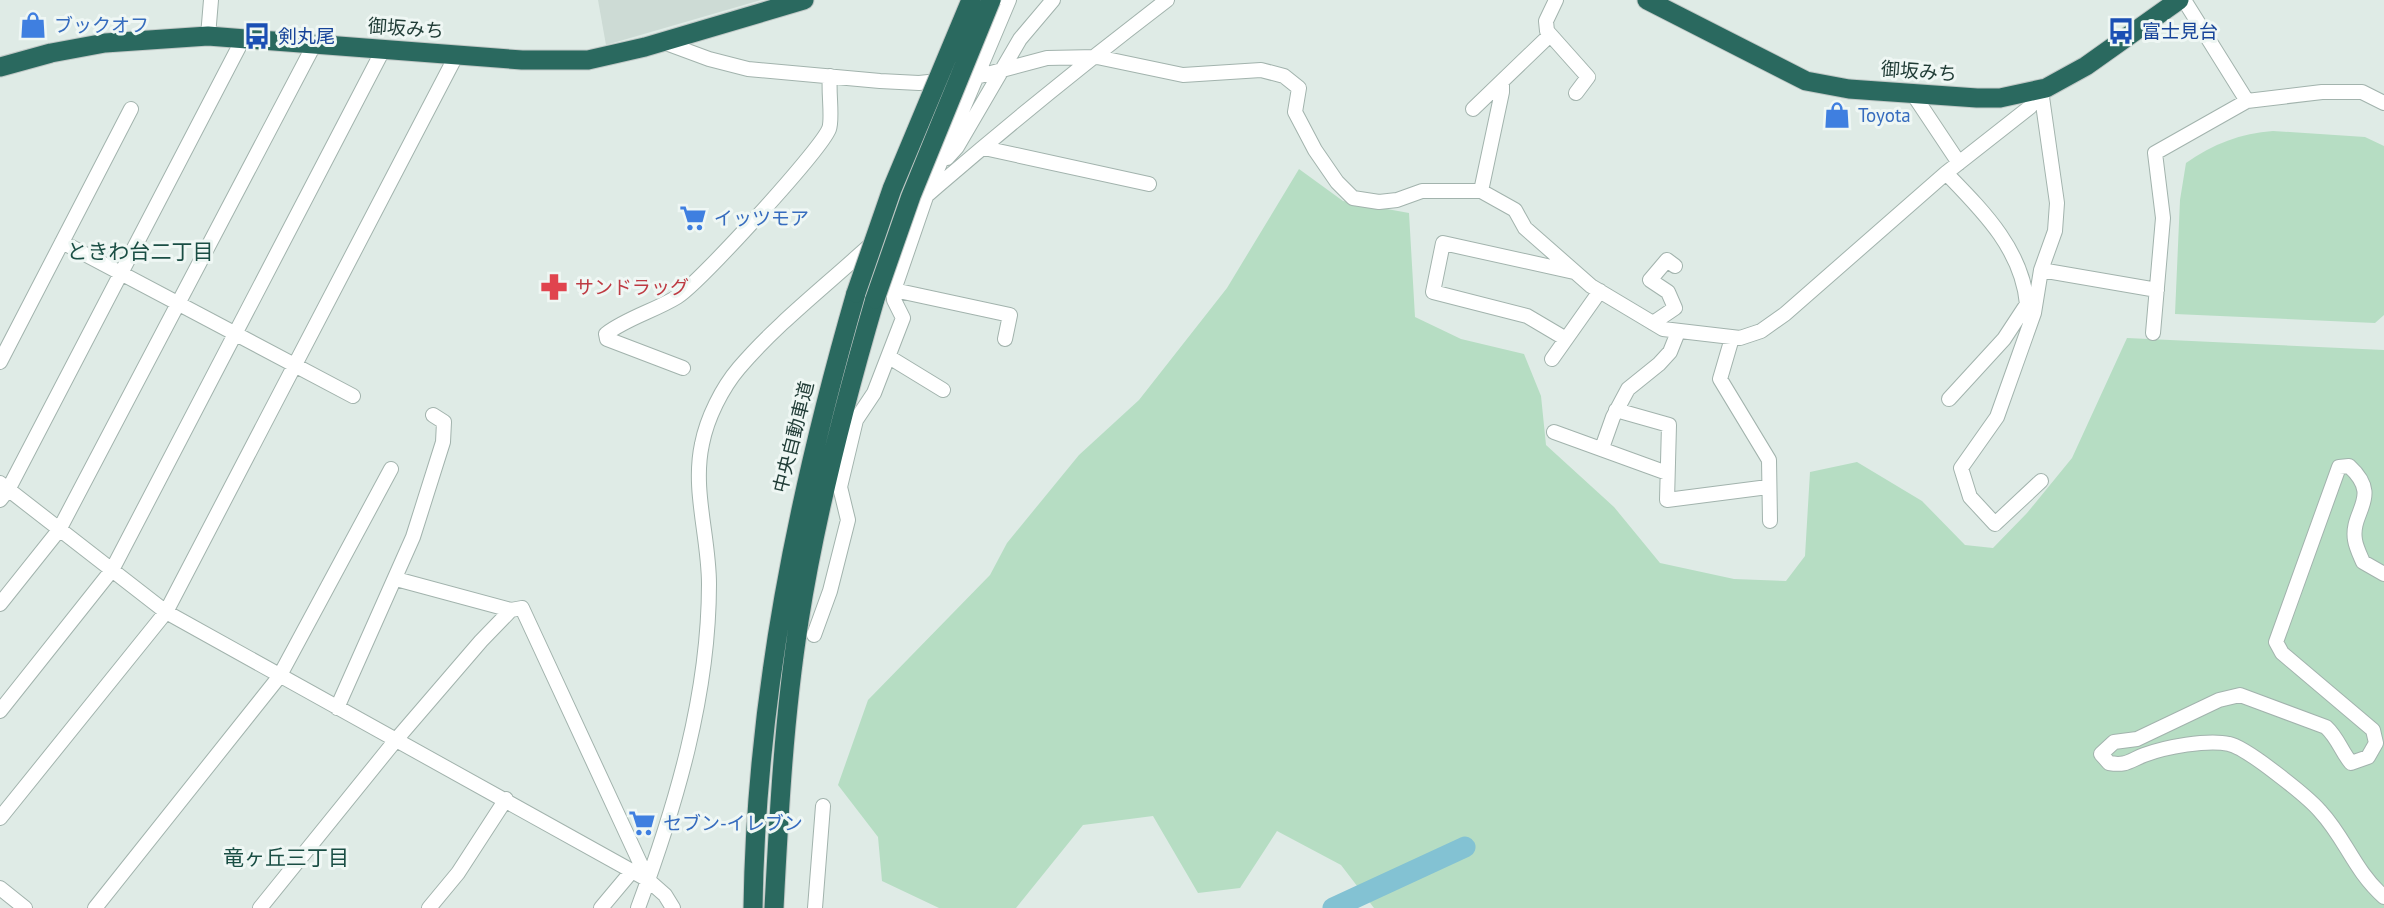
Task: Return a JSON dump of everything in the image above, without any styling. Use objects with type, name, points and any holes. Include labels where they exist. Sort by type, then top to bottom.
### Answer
[{"type":"highway","name":"御坂みち","points":[[0,68],[51,53],[105,43],[208,36],[522,60],[588,60],[663,42],[804,0]]},
{"type":"highway","name":"中央自動車道","points":[[752,908],[761,766],[785,579],[813,445],[856,293],[897,177],[971,0]]},
{"type":"highway","points":[[774,908],[781,779],[800,610],[833,450],[875,299],[911,196],[991,0]]},
{"type":"highway","name":"御坂みち","points":[[1647,0],[1806,80],[1828,86],[1913,94],[2000,98],[2041,90],[2086,66],[2156,8],[2181,0]]},
{"type":"street","points":[[208,36],[211,0]]},
{"type":"street","points":[[814,635],[830,591],[848,520],[840,487],[856,420],[874,393],[903,318],[894,290],[927,194],[1009,0]]},
{"type":"street","points":[[937,169],[957,147],[1020,39],[1054,0]]},
{"type":"street","points":[[639,908],[676,797],[702,677],[709,584],[698,465],[702,441],[712,413],[737,371],[756,350],[927,194],[1167,0]]},
{"type":"street","points":[[1556,0],[1546,21],[1550,34],[1588,77],[1576,93]]},
{"type":"street","points":[[2181,0],[2247,101]]},
{"type":"street","points":[[1474,109],[1550,34]]},
{"type":"street","points":[[243,39],[3,491],[113,570],[166,612],[648,880],[665,895],[673,908]]},
{"type":"street","points":[[663,42],[709,59],[747,69],[919,83],[1002,72],[1047,58],[1097,57],[1183,75],[1261,70],[1284,76],[1299,88],[1295,112],[1315,150],[1337,182],[1353,198],[1379,202],[1397,200],[1422,191],[1481,191],[1515,210],[1525,228],[1576,273],[1653,323],[1678,332],[1732,338],[1761,331],[1785,314],[1946,173],[2030,107],[2041,90]]},
{"type":"street","points":[[0,604],[59,530],[314,45]]},
{"type":"street","points":[[0,711],[113,570],[383,50]]},
{"type":"street","points":[[0,818],[166,612],[457,54]]},
{"type":"street","points":[[683,368],[607,339],[606,334],[678,296],[790,179],[829,130],[831,111],[827,95],[830,76]]},
{"type":"street","points":[[1481,191],[1502,82]]},
{"type":"street","points":[[2041,90],[2057,202],[2055,231],[2041,270],[2034,313],[1997,417],[1961,468],[1970,497],[1995,524],[2041,481]]},
{"type":"street","points":[[2153,333],[2163,218],[2158,198],[2155,153],[2247,101],[2322,92],[2362,92],[2384,103]]},
{"type":"street","points":[[1913,94],[1959,163]]},
{"type":"street","points":[[0,362],[131,109]]},
{"type":"street","points":[[984,148],[1149,184]]},
{"type":"street","points":[[1946,173],[1991,219],[2016,261],[2027,304],[2004,339],[1950,399]]},
{"type":"street","points":[[62,242],[353,396]]},
{"type":"street","points":[[1566,340],[1527,316],[1433,292],[1443,243],[1576,273]]},
{"type":"street","points":[[1653,323],[1675,308],[1668,292],[1650,281],[1667,260],[1675,266]]},
{"type":"street","points":[[2041,270],[2157,290]]},
{"type":"street","points":[[894,290],[1010,315],[1005,339]]},
{"type":"street","points":[[1552,359],[1600,291]]},
{"type":"street","points":[[1602,449],[1616,410],[1628,389],[1647,376],[1670,352],[1678,332]]},
{"type":"street","points":[[1732,338],[1720,379],[1769,460],[1770,521]]},
{"type":"street","points":[[889,358],[943,390]]},
{"type":"street","points":[[1616,410],[1669,425],[1667,500],[1768,487]]},
{"type":"street","points":[[337,708],[396,579],[443,442],[444,422],[433,415]]},
{"type":"street","points":[[1554,432],[1667,473]]},
{"type":"street","points":[[2384,574],[2363,562],[2354,538],[2366,498],[2360,476],[2349,466],[2339,467],[2276,642],[2282,653],[2373,730],[2376,743],[2368,757],[2351,763],[2342,752],[2337,737],[2326,727],[2240,695],[2219,700],[2137,739],[2114,742],[2101,754],[2109,764],[2124,766],[2144,755],[2178,746],[2230,744],[2261,762],[2320,810],[2363,878],[2384,897]]},
{"type":"street","points":[[95,908],[279,677],[391,469]]},
{"type":"street","points":[[396,579],[511,610],[522,608],[648,880]]},
{"type":"street","points":[[260,908],[395,741],[511,610]]},
{"type":"street","points":[[429,908],[458,873],[506,799]]},
{"type":"street","points":[[815,908],[823,806]]},
{"type":"street","points":[[601,908],[632,871]]},
{"type":"street","points":[[0,888],[25,908]]},
{"type":"shaded area","points":[[598,0],[761,0],[606,45]]},
{"type":"green space","points":[[2273,131],[2365,137],[2384,146],[2384,315],[2375,323],[2175,314],[2180,200],[2186,163],[2206,150],[2228,141]]},
{"type":"green space","points":[[1299,169],[1343,201],[1409,213],[1415,317],[1461,339],[1524,354],[1541,396],[1546,445],[1614,507],[1660,563],[1734,579],[1786,581],[1805,556],[1810,472],[1857,462],[1922,501],[1965,545],[1993,548],[2027,513],[2072,458],[2127,338],[2384,350],[2384,908],[1374,908],[1341,865],[1277,831],[1240,888],[1198,893],[1153,816],[1083,825],[1016,908],[939,908],[882,881],[878,837],[838,785],[868,700],[990,575],[1007,543],[1079,455],[1139,400],[1227,288]]},
{"type":"waterway","points":[[1333,908],[1465,847]]},
{"type":"place","name":"ブックオフ","points":[[33,25]]},
{"type":"place","name":"富士見台","points":[[2121,31]]},
{"type":"place","name":"剣丸尾","points":[[257,36]]},
{"type":"place","name":"Toyota","points":[[1837,115]]},
{"type":"place","name":"イッツモア","points":[[693,218]]},
{"type":"place","name":"サンドラッグ","points":[[554,287]]},
{"type":"place","name":"セブン-イレブン","points":[[642,823]]},
{"type":"district","name":"ときわ台二丁目","points":[[140,252]]},
{"type":"district","name":"竜ヶ丘三丁目","points":[[286,858]]}]
